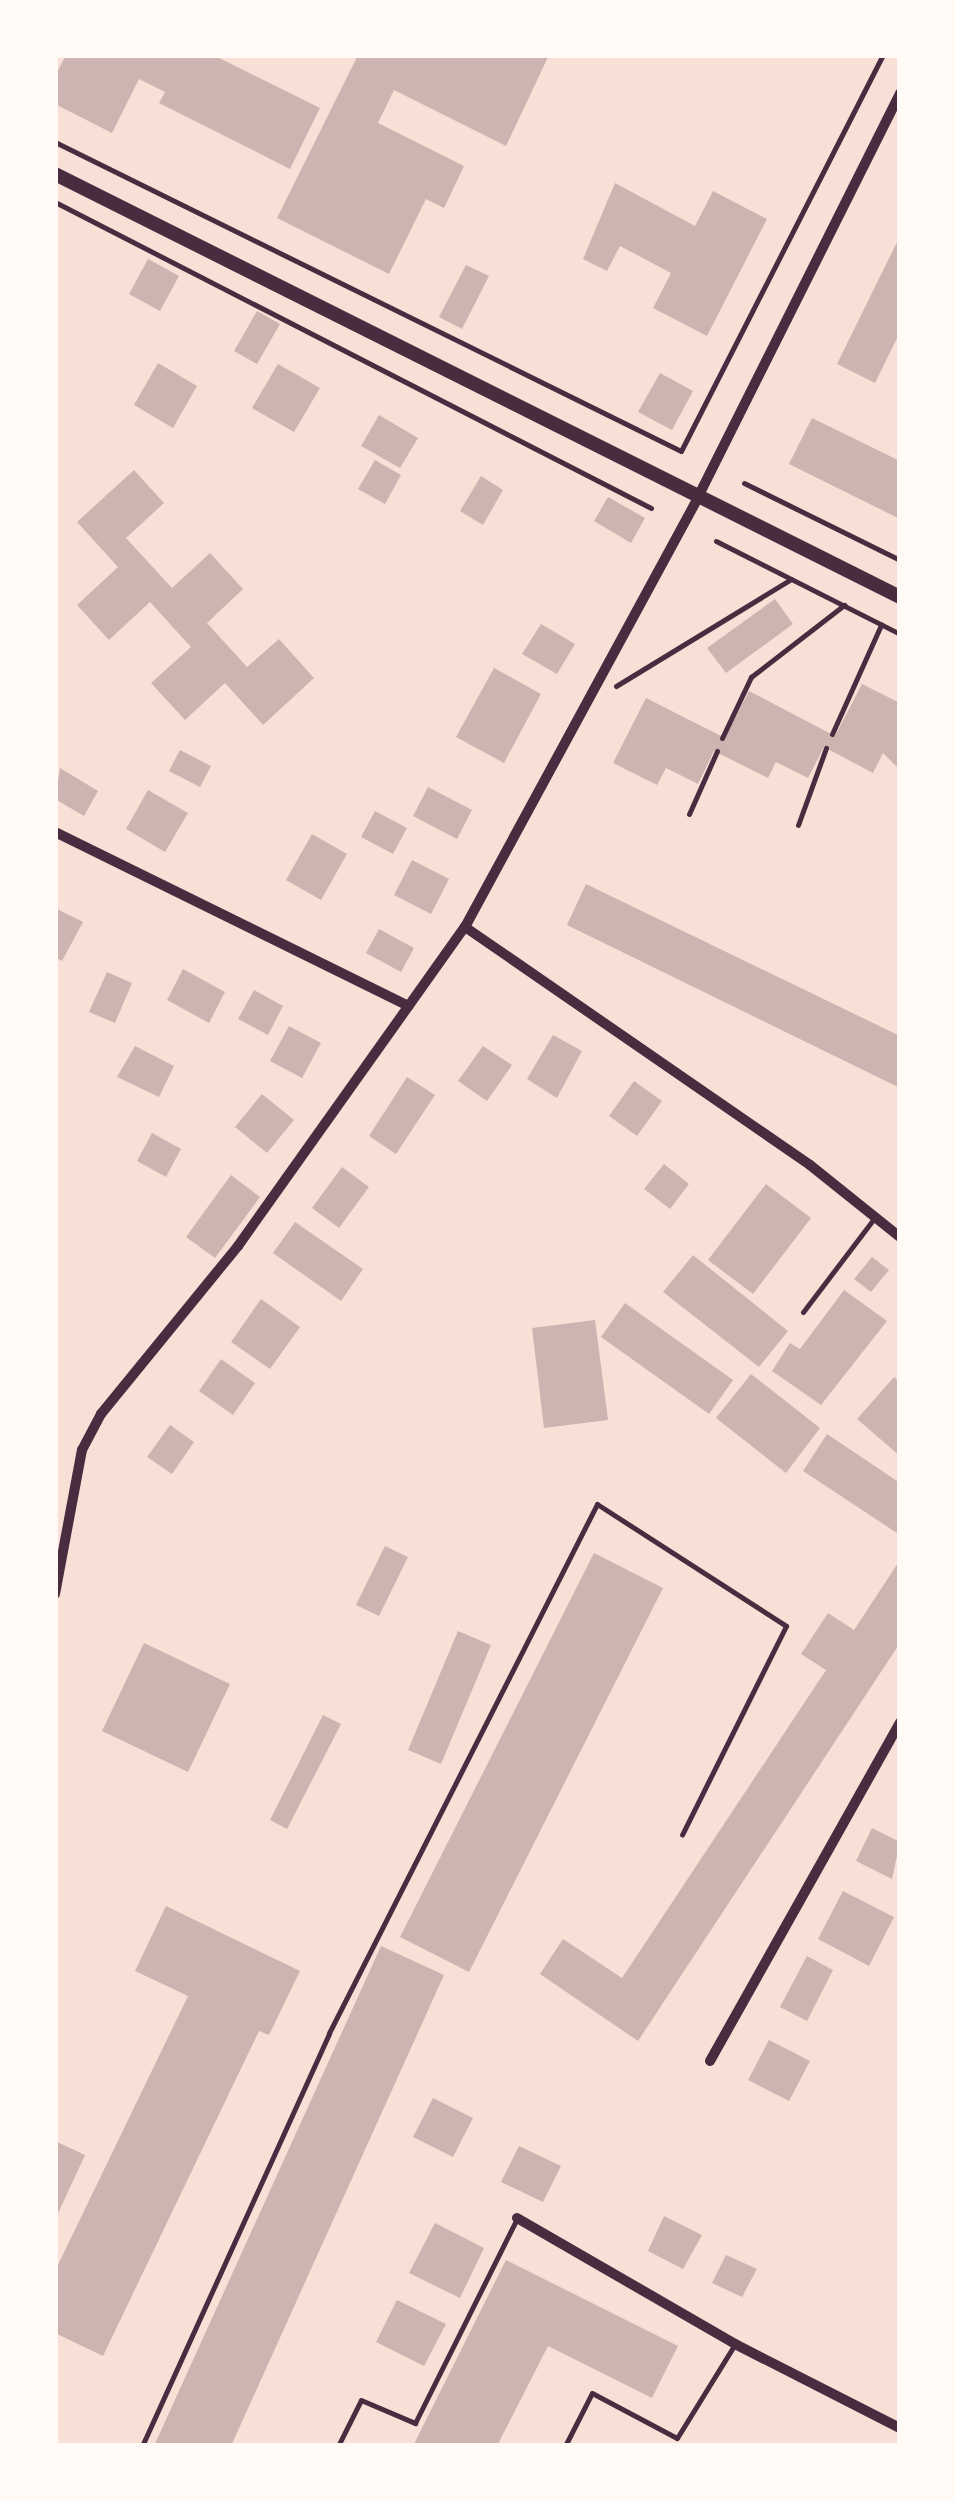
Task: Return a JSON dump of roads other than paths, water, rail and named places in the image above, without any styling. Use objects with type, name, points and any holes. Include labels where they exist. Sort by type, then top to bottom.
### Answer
[{"type":"street","points":[[55,1594],[82,1450],[100,1414],[238,1246],[464,927],[698,497],[900,93]]},
{"type":"street","points":[[55,174],[900,597]]},
{"type":"street","points":[[55,832],[409,1006]]},
{"type":"street","points":[[464,927],[810,1165],[900,1237]]},
{"type":"street","points":[[710,2061],[900,1723]]},
{"type":"street","points":[[518,2218],[735,2344],[900,2428]]},
{"type":"lane","points":[[803,1312],[875,1218]]},
{"type":"lane","points":[[142,2446],[329,2034],[597,1504],[786,1626],[682,1835]]},
{"type":"lane","points":[[338,2446],[360,2400],[415,2423],[518,2218]]},
{"type":"lane","points":[[565,2446],[592,2393],[677,2438],[735,2344]]}]
